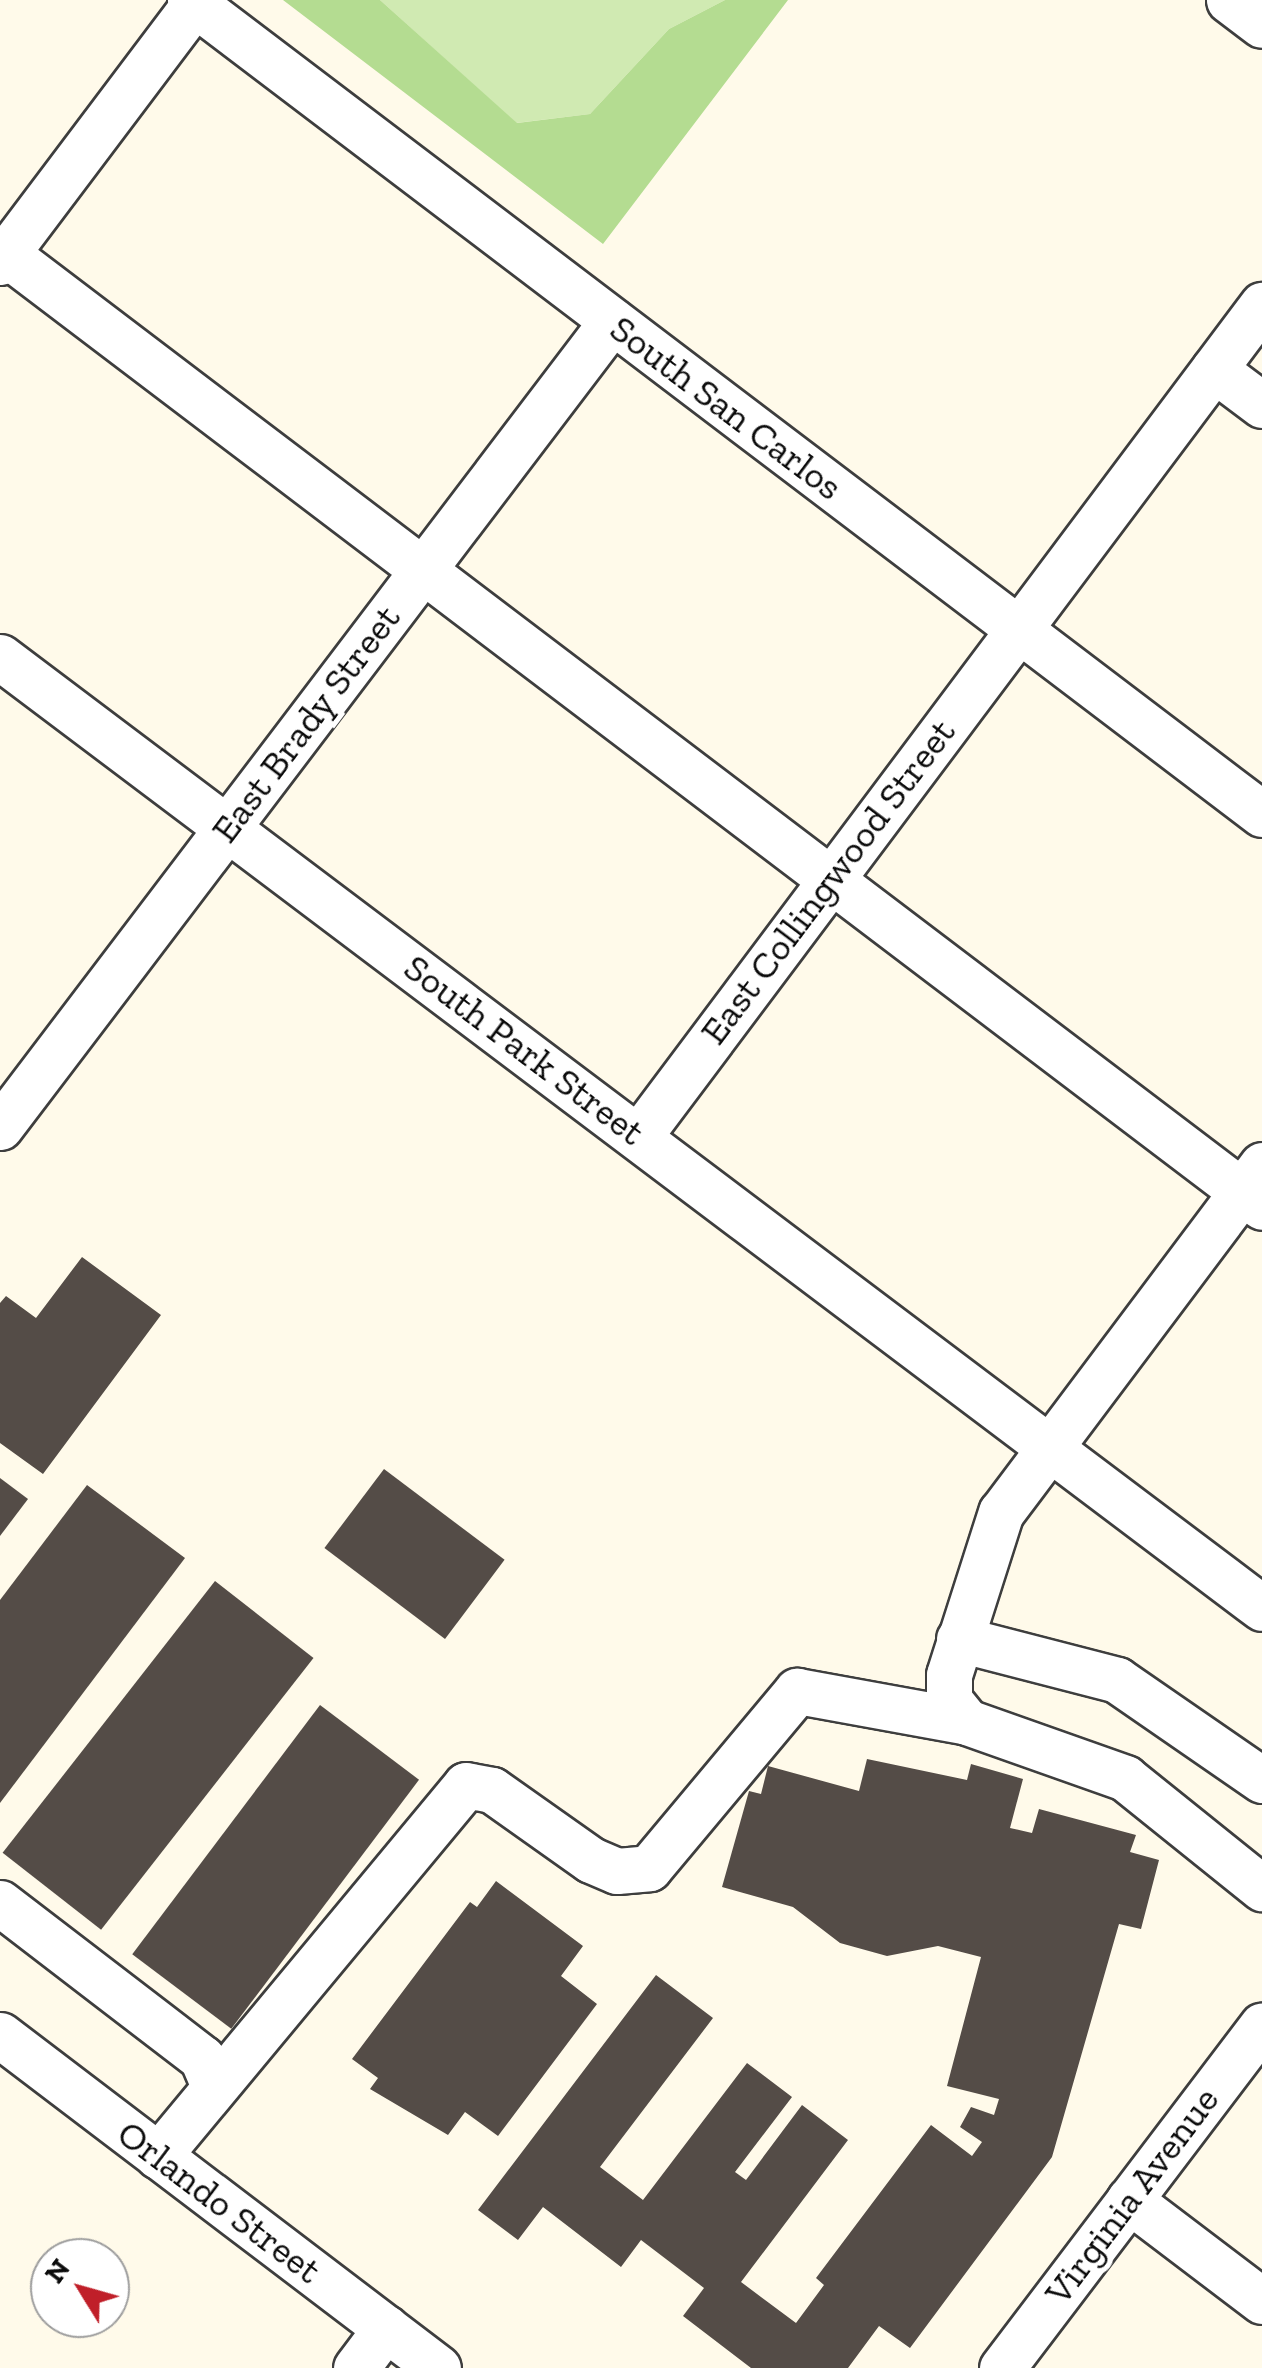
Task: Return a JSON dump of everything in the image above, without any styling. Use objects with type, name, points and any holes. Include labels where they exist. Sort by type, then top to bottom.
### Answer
[{"type":"street","points":[[1229,0],[1262,25]]},
{"type":"street","points":[[192,2],[2,255],[831,877],[1255,1188],[1050,1442],[989,1537],[959,1639],[950,1700],[967,1722]]},
{"type":"street","name":"South San Carlos","points":[[192,2],[1262,814]]},
{"type":"street","name":"East Collingwood Street","points":[[639,1136],[1262,306]]},
{"type":"street","name":"East Brady Street","points":[[0,1127],[612,321]]},
{"type":"street","points":[[1214,369],[1262,405]]},
{"type":"street","name":"South Park Street","points":[[0,657],[1050,1442],[1262,1608]]},
{"type":"street","points":[[959,1639],[1117,1680],[1262,1780]]},
{"type":"street","points":[[158,2156],[212,2082],[253,2049],[466,1785],[492,1790],[591,1860],[616,1871],[650,1868],[797,1691],[967,1722],[1125,1778],[1259,1878]]},
{"type":"street","points":[[0,1903],[202,2058],[212,2082]]},
{"type":"street","name":"Virginia Avenue","points":[[1002,2368],[1262,2025]]},
{"type":"street","name":"Orlando Street","points":[[0,2035],[438,2368]]},
{"type":"street","points":[[1129,2200],[1262,2300]]},
{"type":"street","points":[[356,2368],[386,2328]]},
{"type":"green space","points":[[283,0],[380,0],[517,123],[590,114],[669,29],[725,0],[788,0],[603,244]]},
{"type":"green space","points":[[380,0],[725,0],[669,29],[590,114],[516,123]]},
{"type":"building","points":[[82,1257],[161,1315],[43,1474],[0,1443],[0,1303],[6,1296],[36,1318]]},
{"type":"building","points":[[384,1469],[505,1560],[445,1639],[324,1548]]},
{"type":"building","points":[[0,1478],[28,1499],[0,1536]]},
{"type":"building","points":[[87,1485],[185,1558],[0,1803],[0,1600]]},
{"type":"building","points":[[215,1581],[314,1658],[101,1930],[3,1853]]},
{"type":"building","points":[[320,1705],[419,1780],[231,2029],[132,1954]]},
{"type":"building","points":[[867,1759],[967,1780],[971,1764],[1023,1779],[1010,1828],[1032,1833],[1039,1809],[1136,1835],[1130,1852],[1159,1860],[1141,1929],[1119,1924],[1052,2157],[910,2348],[879,2326],[848,2368],[751,2368],[683,2316],[704,2288],[641,2240],[621,2267],[543,2207],[518,2240],[478,2210],[656,1975],[713,2018],[600,2167],[643,2200],[747,2063],[792,2097],[735,2172],[746,2180],[802,2105],[848,2140],[741,2282],[796,2323],[824,2285],[816,2278],[931,2125],[972,2156],[982,2142],[960,2127],[971,2107],[994,2115],[999,2099],[947,2086],[981,1957],[938,1946],[887,1956],[840,1943],[793,1907],[722,1887],[749,1791],[761,1794],[768,1766],[859,1791]]},
{"type":"building","points":[[496,1881],[583,1946],[561,1976],[597,2004],[498,2136],[465,2112],[448,2135],[370,2089],[378,2078],[352,2059],[470,1902],[477,1907]]}]
